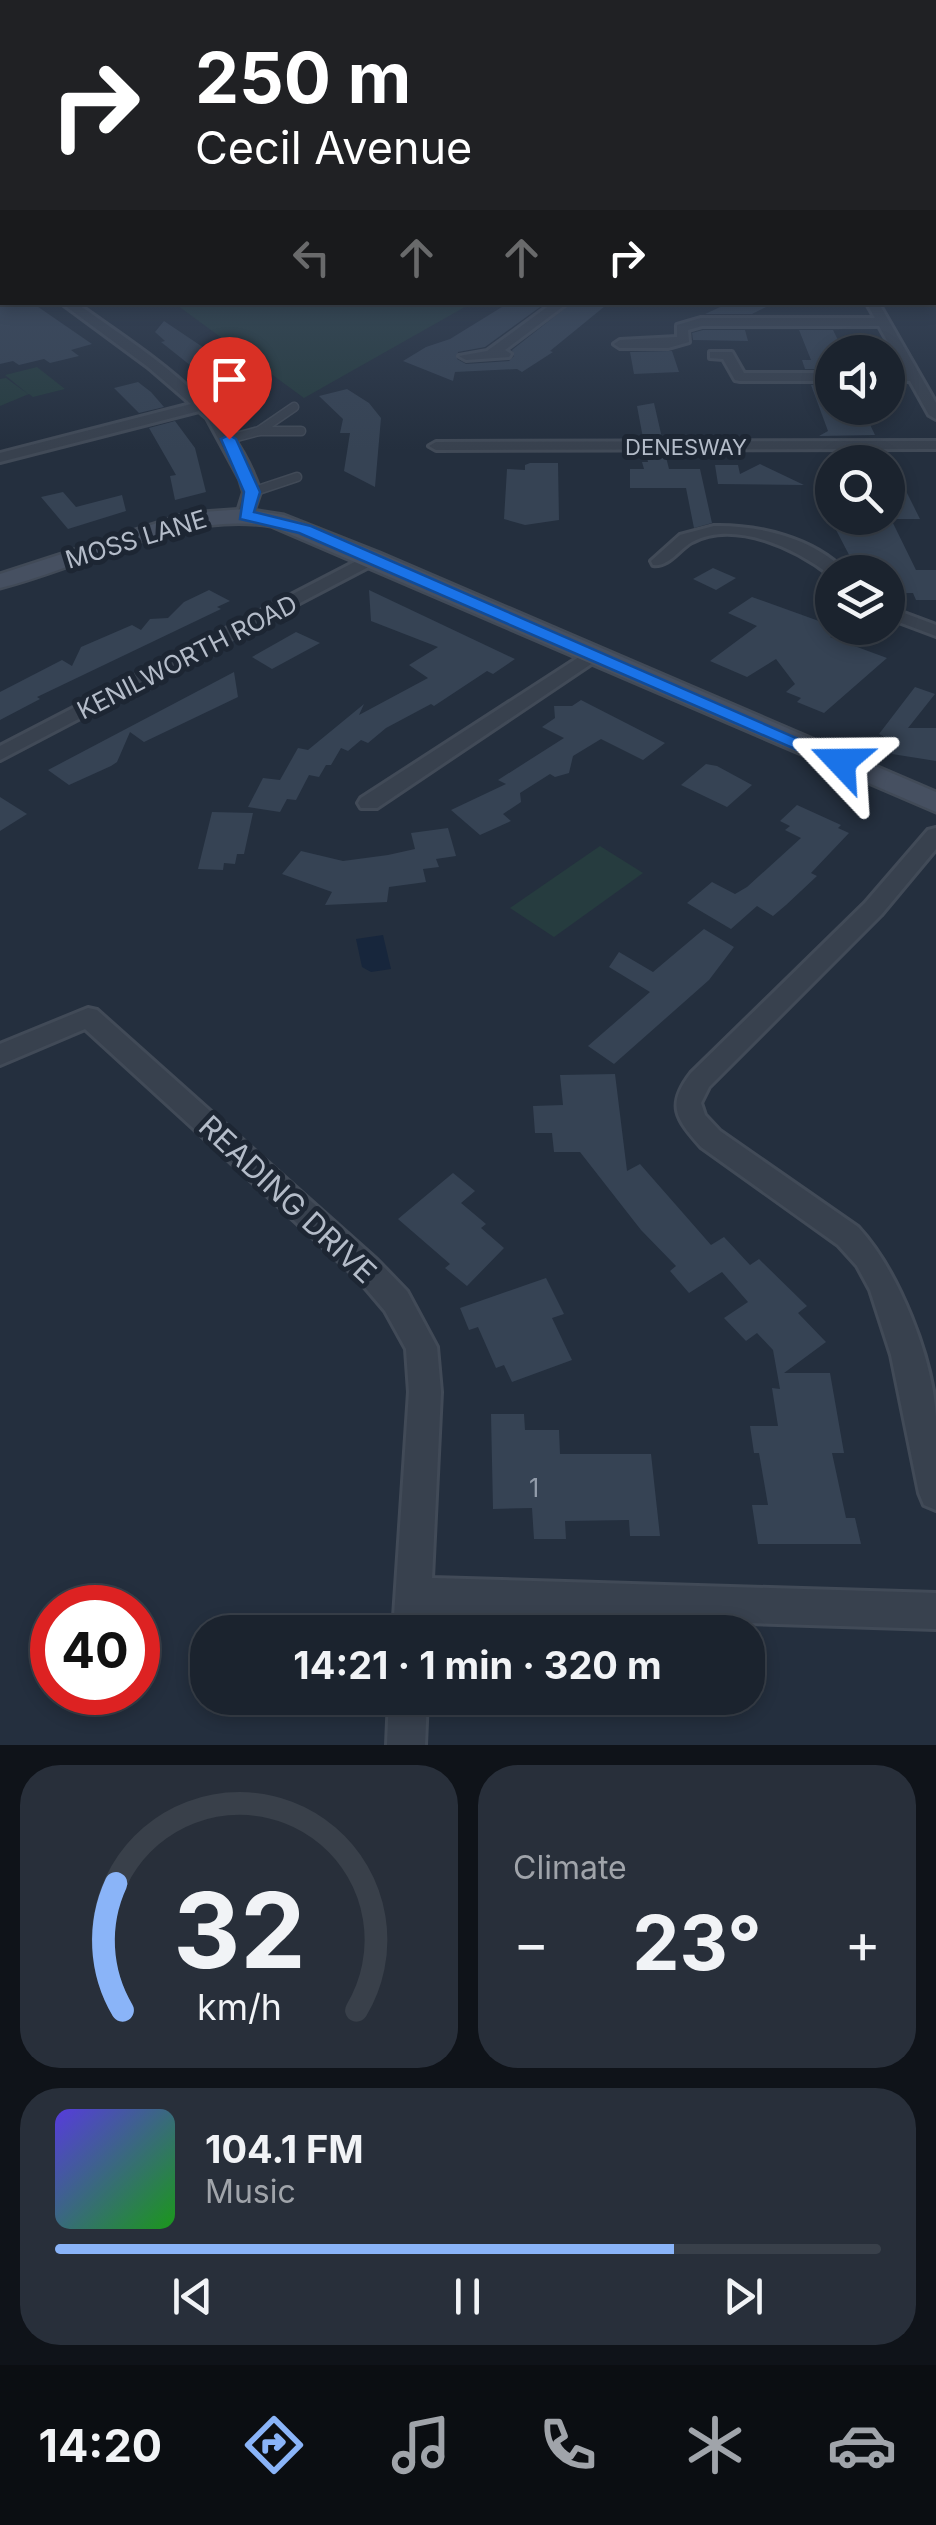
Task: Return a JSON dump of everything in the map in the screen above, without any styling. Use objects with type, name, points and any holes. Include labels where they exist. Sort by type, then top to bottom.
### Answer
[{"type":"street","points":[[70,305],[153,364],[202,406],[229,439],[249,504]]},
{"type":"street","points":[[490,355],[559,305]]},
{"type":"street","points":[[874,305],[936,415]]},
{"type":"street","points":[[620,344],[668,344],[684,339],[681,328],[702,322],[883,322]]},
{"type":"street","points":[[466,356],[508,354]]},
{"type":"street","points":[[715,355],[727,355],[740,377],[815,377]]},
{"type":"street","points":[[905,377],[916,377]]},
{"type":"street","points":[[0,458],[202,406]]},
{"type":"street","name":"DENESWAY","points":[[436,446],[936,445]]},
{"type":"street","name":"MOSS LANE","points":[[0,580],[179,522],[249,504],[936,803]]},
{"type":"street","points":[[659,560],[680,541],[718,531],[755,535],[815,555]]},
{"type":"street","name":"KENILWORTH ROAD","points":[[0,754],[372,558]]},
{"type":"street","points":[[905,619],[936,631]]},
{"type":"street","points":[[369,803],[592,654]]},
{"type":"street","points":[[936,835],[873,909],[700,1080],[691,1092],[688,1107],[694,1122],[713,1143],[850,1236],[874,1263],[892,1300],[936,1493]]},
{"type":"street","name":"READING DRIVE","points":[[0,1055],[88,1017],[367,1268],[396,1301],[420,1348],[424,1392],[411,1615]]},
{"type":"street","points":[[412,1594],[936,1611]]},
{"type":"street","points":[[406,1745],[407,1715]]},
{"type":"lane","points":[[258,431],[294,407]]},
{"type":"lane","points":[[229,439],[258,431],[301,431]]},
{"type":"lane","points":[[249,504],[297,476]]},
{"type":"green space","points":[[177,305],[468,305],[304,398]]},
{"type":"green space","points":[[37,367],[65,389],[33,397],[29,394],[0,406],[0,379],[6,378],[28,394],[5,375]]},
{"type":"green space","points":[[600,846],[643,873],[554,937],[510,908]]},
{"type":"water","points":[[383,935],[391,969],[371,972],[362,967],[356,939]]},
{"type":"building","points":[[0,305],[35,305],[92,344],[71,350],[79,356],[50,363],[44,359],[19,365],[13,361],[0,364]]},
{"type":"building","points":[[505,305],[543,305],[485,347],[458,352],[457,359],[466,364],[509,361],[514,356],[512,350],[569,305],[606,305],[550,351],[553,352],[522,372],[455,372],[453,381],[403,361],[450,339]]},
{"type":"building","points":[[724,305],[770,305],[752,314],[705,314]]},
{"type":"building","points":[[164,321],[262,391],[230,397],[161,342],[165,341],[155,332]]},
{"type":"building","points":[[745,330],[748,341],[693,340],[692,333]]},
{"type":"building","points":[[799,330],[833,330],[836,335],[815,335],[815,369],[805,369],[802,360],[811,360]]},
{"type":"building","points":[[672,351],[679,372],[634,374],[630,352]]},
{"type":"building","points":[[138,382],[164,407],[139,413],[114,388]]},
{"type":"building","points":[[347,389],[369,403],[381,418],[375,487],[344,471],[350,433],[340,433],[343,419],[319,396]]},
{"type":"building","points":[[654,403],[662,438],[643,438],[637,406]]},
{"type":"building","points":[[175,421],[195,448],[206,492],[175,500],[170,476],[176,475],[149,428]]},
{"type":"building","points":[[826,425],[870,425],[875,435],[819,436],[828,431]]},
{"type":"building","points":[[646,453],[665,453],[669,469],[700,469],[712,523],[694,528],[686,488],[630,488],[630,469],[644,469],[642,462],[648,462]]},
{"type":"building","points":[[530,463],[558,463],[559,520],[525,525],[504,519],[507,469],[525,470]]},
{"type":"building","points":[[760,464],[804,485],[718,484],[715,465],[738,465],[740,474]]},
{"type":"building","points":[[905,489],[920,519],[905,519]]},
{"type":"building","points":[[63,492],[76,507],[122,495],[126,511],[68,529],[41,497]]},
{"type":"building","points":[[839,535],[899,535],[916,570],[936,570],[936,600],[916,600],[913,593],[905,593],[905,555],[849,555]]},
{"type":"building","points":[[713,568],[736,578],[716,590],[693,579]]},
{"type":"building","points":[[209,590],[230,601],[217,607],[221,609],[37,697],[40,699],[0,720],[0,692],[62,660],[72,666],[81,647],[132,625],[141,630],[150,619],[168,618],[184,602]]},
{"type":"building","points":[[369,590],[515,659],[493,674],[487,671],[434,706],[431,704],[386,728],[368,743],[361,740],[348,751],[341,748],[319,777],[309,775],[296,800],[287,799],[280,812],[248,807],[263,778],[280,780],[298,748],[308,750],[364,704],[359,715],[428,678],[409,665],[438,647],[371,621]]},
{"type":"building","points":[[752,597],[815,620],[815,645],[852,645],[887,658],[824,713],[797,702],[801,698],[786,692],[795,684],[776,659],[747,677],[710,661],[757,626],[728,613]]},
{"type":"building","points":[[296,632],[320,643],[272,669],[252,657]]},
{"type":"building","points":[[234,672],[238,697],[144,742],[130,732],[117,762],[111,766],[69,785],[48,770]]},
{"type":"building","points":[[915,687],[935,694],[908,728],[936,728],[936,761],[892,754],[893,741],[879,734]]},
{"type":"building","points":[[581,700],[665,743],[643,760],[601,739],[573,756],[569,773],[555,777],[550,774],[520,793],[521,802],[503,814],[511,821],[480,835],[451,810],[506,784],[498,780],[564,738],[542,727],[555,718],[554,706],[572,706]]},
{"type":"building","points":[[706,764],[752,785],[727,807],[681,785]]},
{"type":"building","points":[[0,797],[27,814],[0,831]]},
{"type":"building","points":[[797,805],[841,825],[838,828],[849,833],[811,873],[817,876],[786,905],[773,916],[757,906],[731,929],[687,903],[712,882],[735,894],[747,887],[801,838],[785,830],[790,826],[780,821]]},
{"type":"building","points":[[212,812],[253,813],[244,854],[237,854],[235,864],[224,863],[223,870],[198,869]]},
{"type":"building","points":[[448,828],[456,856],[436,859],[439,867],[423,869],[426,882],[389,887],[387,902],[325,905],[332,892],[282,874],[301,851],[343,861],[388,855],[415,849],[411,833]]},
{"type":"building","points":[[704,929],[734,947],[709,980],[614,1064],[588,1046],[650,992],[609,967],[619,952],[653,972]]},
{"type":"building","points":[[615,1074],[627,1171],[640,1164],[711,1245],[724,1237],[750,1265],[759,1259],[807,1306],[798,1313],[826,1342],[784,1373],[830,1373],[844,1453],[832,1453],[846,1518],[855,1518],[861,1544],[758,1544],[752,1505],[768,1505],[750,1426],[778,1426],[772,1388],[780,1389],[773,1350],[757,1333],[746,1341],[724,1318],[748,1302],[722,1272],[689,1293],[670,1271],[676,1266],[641,1230],[580,1152],[554,1152],[552,1133],[535,1133],[533,1106],[563,1105],[560,1075]]},
{"type":"building","points":[[453,1173],[475,1191],[461,1203],[486,1224],[481,1228],[504,1248],[467,1286],[445,1268],[450,1264],[398,1219]]},
{"type":"building","points":[[546,1278],[564,1314],[552,1318],[572,1360],[512,1382],[504,1365],[496,1368],[478,1327],[469,1330],[460,1308]]},
{"type":"building","points":[[491,1414],[524,1414],[525,1430],[559,1430],[560,1454],[651,1454],[660,1536],[630,1536],[629,1520],[565,1521],[566,1539],[534,1539],[532,1508],[493,1509]]},
{"type":"route","points":[[229,439],[252,492],[245,515],[305,530],[841,762]]}]
